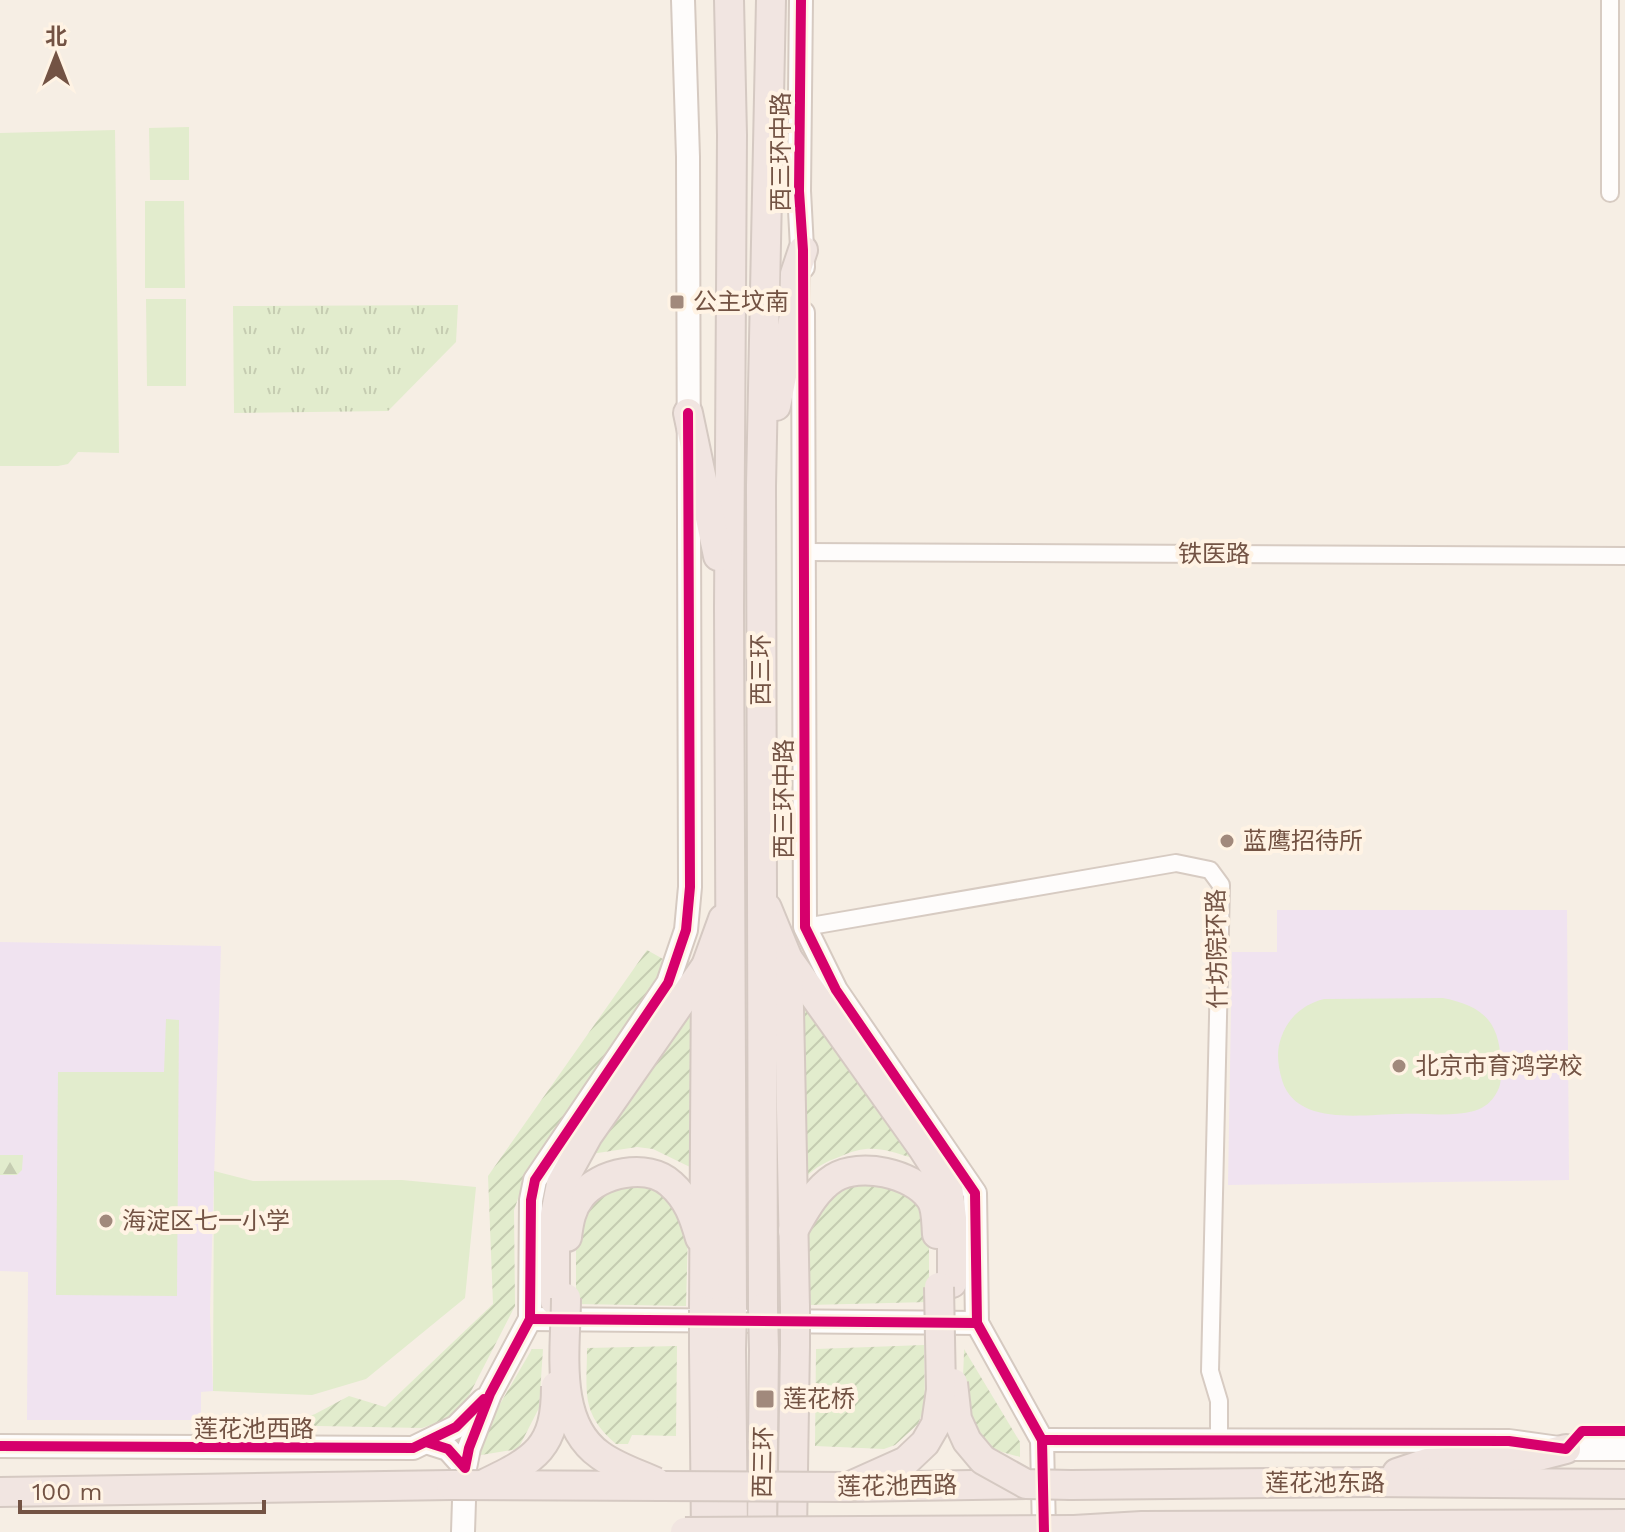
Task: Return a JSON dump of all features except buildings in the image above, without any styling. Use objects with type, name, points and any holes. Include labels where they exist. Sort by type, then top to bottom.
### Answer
[{"type":"highway","name":"西三环","points":[[718,1310],[730,899],[732,135],[729,0]]},
{"type":"highway","name":"西三环","points":[[762,1532],[761,486],[771,0]]},
{"type":"highway","points":[[761,486],[794,316],[795,274],[803,250]]},
{"type":"highway","points":[[688,413],[729,608]]},
{"type":"highway","points":[[761,892],[788,959],[948,1187],[952,1218],[936,1424],[925,1443],[906,1461],[848,1487]]},
{"type":"highway","points":[[664,1486],[601,1456],[585,1441],[576,1425],[567,1400],[555,1215],[561,1184],[588,1135],[706,966],[730,899]]},
{"type":"highway","points":[[788,959],[795,1308],[792,1532]]},
{"type":"highway","points":[[706,966],[706,1258]]},
{"type":"highway","points":[[793,1232],[812,1199],[836,1177],[873,1170],[905,1177],[931,1199],[946,1285],[957,1419],[967,1441],[983,1460],[1026,1484]]},
{"type":"highway","points":[[465,1480],[527,1462],[542,1449],[555,1419],[561,1299],[570,1215],[582,1194],[606,1178],[635,1172],[652,1174],[670,1182],[692,1209],[718,1310],[706,1532]]},
{"type":"highway","name":"西三环","points":[[718,1349],[733,1532]]},
{"type":"highway","points":[[1367,1482],[1427,1463],[1531,1458],[1566,1449]]},
{"type":"highway","name":"莲花池西路","points":[[0,1492],[465,1480],[664,1486],[1026,1484]]},
{"type":"highway","name":"莲花池东路","points":[[1026,1484],[1625,1484]]},
{"type":"highway","name":"莲花池东路","points":[[685,1532],[1625,1524]]},
{"type":"highway","points":[[1414,1528],[1457,1532]]},
{"type":"street","points":[[463,1532],[469,1448],[490,1394],[530,1319],[531,1200],[535,1180],[668,983],[686,930],[690,887],[688,157],[683,0]]},
{"type":"street","name":"西三环中路","points":[[801,0],[799,191],[803,250],[805,927],[836,990],[975,1193],[977,1323],[1042,1440],[1044,1532]]},
{"type":"street","points":[[1610,0],[1610,193]]},
{"type":"street","name":"铁医路","points":[[804,552],[1625,556]]},
{"type":"street","name":"什坊院环路","points":[[805,927],[1176,863],[1210,870],[1221,885],[1210,1371],[1219,1401],[1219,1440]]},
{"type":"street","points":[[530,1319],[977,1323]]},
{"type":"street","name":"莲花池西路","points":[[0,1446],[413,1448],[456,1427],[490,1394]]},
{"type":"street","points":[[1042,1440],[1509,1441],[1566,1449],[1625,1449]]},
{"type":"street","points":[[426,1442],[448,1449],[465,1480]]},
{"type":"shaded area","name":"北京市育鸿学校","points":[[1277,910],[1567,910],[1569,1180],[1228,1185],[1232,952],[1277,952]]},
{"type":"shaded area","name":"海淀区七一小学","points":[[0,942],[221,946],[210,1312],[213,1391],[201,1392],[201,1420],[27,1420],[28,1272],[0,1271]]},
{"type":"green space","points":[[189,127],[189,180],[150,180],[149,128]]},
{"type":"green space","points":[[115,130],[119,453],[78,452],[68,464],[58,466],[0,466],[0,133]]},
{"type":"green space","points":[[145,201],[184,201],[185,288],[145,288]]},
{"type":"green space","points":[[146,299],[186,299],[186,386],[147,386]]},
{"type":"green space","points":[[458,305],[456,342],[388,411],[234,413],[233,306]]},
{"type":"green space","points":[[647,950],[663,959],[663,973],[526,1176],[514,1210],[515,1306],[463,1407],[447,1419],[422,1428],[211,1424],[201,1420],[299,1420],[349,1396],[385,1407],[493,1304],[488,1176]]},
{"type":"green space","points":[[1443,998],[1478,1011],[1497,1036],[1501,1062],[1499,1089],[1484,1106],[1456,1114],[1332,1115],[1301,1105],[1290,1095],[1282,1080],[1278,1048],[1288,1024],[1303,1008],[1324,999]]},
{"type":"green space","points":[[802,1003],[913,1158],[884,1150],[859,1150],[825,1163],[806,1177]]},
{"type":"green space","points":[[692,1005],[692,1168],[653,1149],[637,1147],[591,1154]]},
{"type":"green space","points":[[166,1019],[179,1020],[177,1296],[56,1295],[58,1072],[164,1072]]},
{"type":"green space","points":[[0,1155],[23,1155],[22,1170],[17,1175],[0,1175]]},
{"type":"green space","points":[[214,1171],[253,1181],[402,1180],[476,1187],[465,1298],[366,1379],[312,1395],[213,1391]]},
{"type":"green space","points":[[633,1180],[674,1197],[688,1229],[686,1306],[576,1304],[576,1220],[592,1200]]},
{"type":"green space","points":[[880,1180],[918,1200],[929,1217],[929,1302],[809,1305],[807,1260],[812,1222],[835,1195],[857,1185]]},
{"type":"green space","points":[[924,1345],[925,1405],[918,1424],[895,1445],[884,1449],[815,1446],[816,1349]]},
{"type":"green space","points":[[677,1346],[676,1436],[632,1435],[628,1444],[616,1444],[604,1433],[591,1412],[587,1390],[587,1348]]},
{"type":"green space","points":[[532,1349],[543,1349],[539,1408],[518,1449],[475,1456],[493,1416]]},
{"type":"green space","points":[[964,1349],[1020,1442],[1020,1457],[990,1447],[971,1428],[964,1404]]},
{"type":"cycle path","points":[[801,0],[799,191],[803,250],[805,927],[836,990],[975,1193],[977,1323],[1042,1440],[1044,1532]]},
{"type":"cycle path","points":[[426,1442],[448,1449],[465,1468],[469,1448],[490,1394],[530,1319],[531,1200],[535,1180],[668,983],[686,930],[690,887],[688,413]]},
{"type":"cycle path","points":[[530,1319],[977,1323]]},
{"type":"cycle path","points":[[0,1446],[413,1448],[456,1427],[484,1399]]},
{"type":"cycle path","points":[[1042,1440],[1509,1441],[1566,1449],[1582,1431],[1625,1431]]},
{"type":"place","name":"公主坟南","points":[[677,302]]},
{"type":"place","name":"蓝鹰招待所","points":[[1227,841]]},
{"type":"place","name":"北京市育鸿学校","points":[[1399,1066]]},
{"type":"place","name":"海淀区七一小学","points":[[106,1221]]},
{"type":"place","name":"莲花桥","points":[[765,1399]]}]
